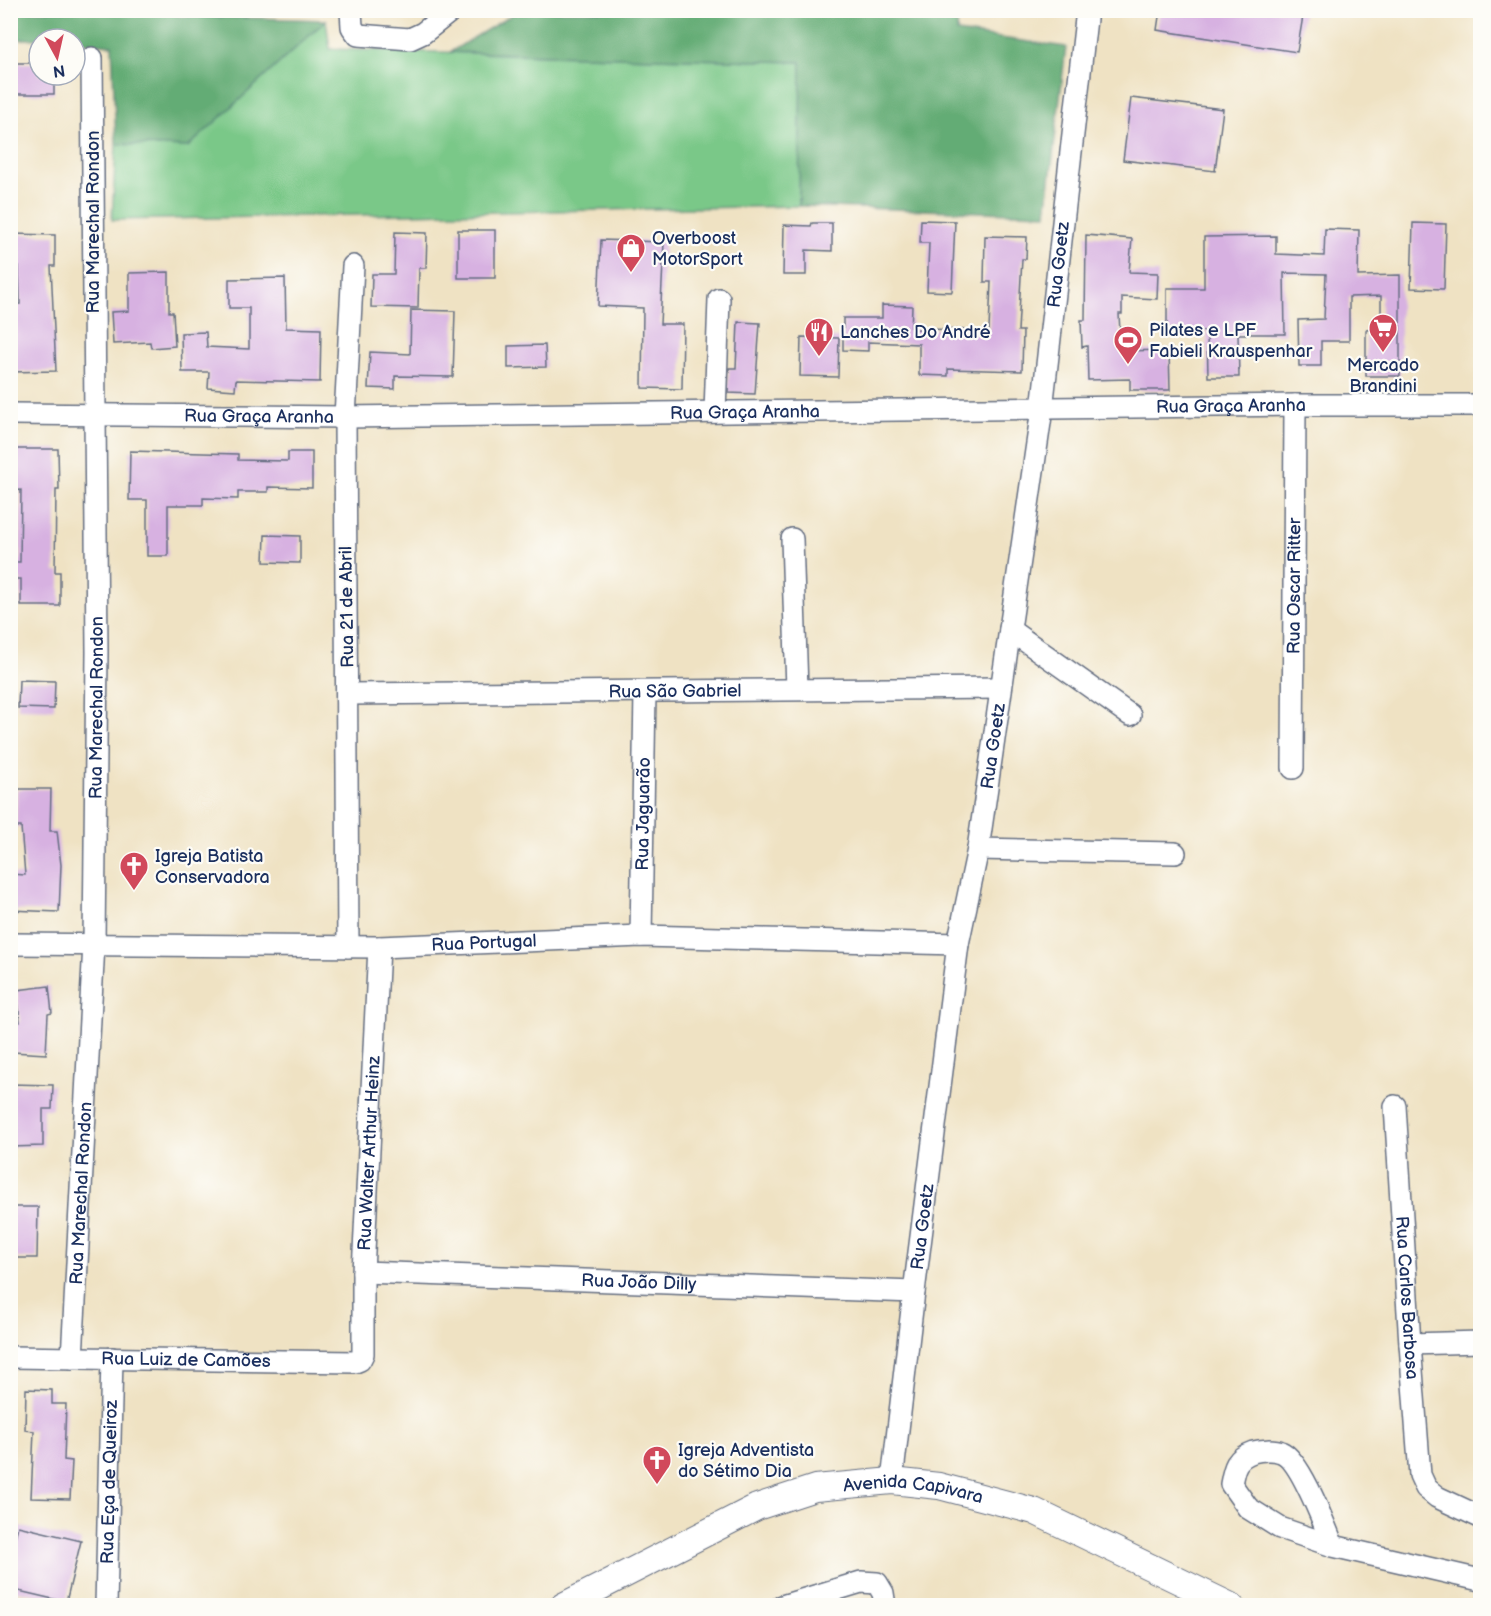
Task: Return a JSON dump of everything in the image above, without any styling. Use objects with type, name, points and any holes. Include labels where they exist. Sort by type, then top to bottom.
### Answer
[{"type":"main road","name":"Avenida Capivara","points":[[563,1605],[757,1507],[815,1488],[892,1481],[939,1486],[1034,1511],[1231,1605]]},
{"type":"street","points":[[351,10],[352,27],[358,34],[410,39],[423,33],[452,10]]},
{"type":"street","name":"Rua Goetz","points":[[892,1481],[958,944],[978,849],[1042,410],[1087,10]]},
{"type":"street","name":"Rua Marechal Rondon","points":[[72,1358],[94,944],[97,652],[92,58]]},
{"type":"street","name":"Rua 21 de Abril","points":[[348,947],[345,417],[353,266]]},
{"type":"street","points":[[716,412],[719,299]]},
{"type":"street","name":"Rua Graça Aranha","points":[[10,414],[345,417],[1296,405],[1480,405]]},
{"type":"street","name":"Rua Oscar Ritter","points":[[1293,768],[1296,405]]},
{"type":"street","points":[[792,539],[796,689]]},
{"type":"street","points":[[1010,630],[1130,715]]},
{"type":"street","name":"Rua São Gabriel","points":[[348,694],[1001,688]]},
{"type":"street","name":"Rua Jaguarão","points":[[641,936],[645,692]]},
{"type":"street","points":[[978,849],[1175,853]]},
{"type":"street","name":"Rua Portugal","points":[[10,944],[379,947],[641,936],[958,944]]},
{"type":"street","name":"Rua Walter Arthur Heinz","points":[[360,1360],[363,1354],[363,1272],[379,947]]},
{"type":"street","name":"Rua Carlos Barbosa","points":[[1395,1106],[1420,1475],[1426,1488],[1437,1497],[1480,1517]]},
{"type":"street","name":"Rua João Dilly","points":[[363,1272],[914,1292]]},
{"type":"street","points":[[1410,1344],[1480,1342]]},
{"type":"street","name":"Rua Luiz de Camões","points":[[10,1357],[355,1362],[360,1360]]},
{"type":"street","name":"Rua Eça de Queiroz","points":[[106,1605],[112,1358]]},
{"type":"street","points":[[1333,1546],[1305,1481],[1291,1459],[1281,1452],[1259,1450],[1242,1456],[1234,1469],[1231,1484],[1248,1508],[1280,1528],[1333,1546],[1480,1580]]},
{"type":"street","points":[[782,1605],[861,1582],[877,1583],[883,1593],[885,1605]]},
{"type":"green space","points":[[173,10],[178,16],[326,20],[188,147],[116,144],[112,45],[87,43],[87,27],[27,27],[27,39],[11,39],[11,11]]},
{"type":"green space","points":[[518,11],[958,11],[957,32],[1066,47],[1046,214],[799,206],[801,62],[450,52]]},
{"type":"green space","points":[[326,20],[330,49],[801,62],[799,206],[112,220],[116,144],[188,147]]},
{"type":"building","points":[[1160,10],[1304,10],[1297,52],[1157,30]]},
{"type":"building","points":[[12,63],[27,63],[27,87],[54,87],[54,94],[12,94]]},
{"type":"building","points":[[1131,98],[1223,109],[1215,171],[1123,160]]},
{"type":"building","points":[[921,220],[955,221],[952,292],[927,291],[929,243],[920,243]]},
{"type":"building","points":[[812,223],[832,223],[832,251],[806,250],[806,275],[783,275],[784,225],[811,226]]},
{"type":"building","points":[[1413,223],[1446,224],[1444,289],[1411,288]]},
{"type":"building","points":[[1325,229],[1359,230],[1358,276],[1400,275],[1400,376],[1366,376],[1366,330],[1381,329],[1381,296],[1349,297],[1349,341],[1321,341],[1321,366],[1299,366],[1298,320],[1324,319],[1326,274],[1284,273],[1285,334],[1238,334],[1239,377],[1208,377],[1207,331],[1167,331],[1167,288],[1204,288],[1204,237],[1276,236],[1276,254],[1324,256]]},
{"type":"building","points":[[458,230],[495,230],[495,278],[458,278]]},
{"type":"building","points":[[395,232],[427,233],[426,268],[419,268],[418,308],[371,307],[372,274],[394,274]]},
{"type":"building","points":[[10,234],[55,235],[55,266],[51,266],[56,371],[10,372],[10,305],[20,304],[19,266],[10,266]]},
{"type":"building","points":[[1086,235],[1132,239],[1129,272],[1158,273],[1157,299],[1122,297],[1122,314],[1119,314],[1121,351],[1169,350],[1170,390],[1130,390],[1130,379],[1088,380],[1087,346],[1082,347],[1081,320],[1085,320]]},
{"type":"building","points":[[985,236],[1027,237],[1026,259],[1022,259],[1018,331],[1023,331],[1022,371],[948,369],[948,376],[919,375],[919,344],[868,342],[868,351],[843,350],[843,318],[882,318],[882,305],[912,306],[911,329],[989,330],[991,282],[984,282]]},
{"type":"building","points":[[601,240],[664,242],[660,324],[683,324],[682,389],[642,388],[643,308],[598,306]]},
{"type":"building","points":[[169,272],[169,312],[173,312],[175,346],[151,348],[150,342],[113,344],[111,312],[129,311],[129,273]]},
{"type":"building","points":[[285,278],[286,328],[321,329],[320,382],[236,380],[235,390],[208,388],[209,372],[182,372],[181,333],[206,332],[207,347],[249,349],[249,308],[229,308],[229,279]]},
{"type":"building","points":[[411,310],[455,311],[453,377],[395,376],[395,389],[368,388],[370,352],[410,354]]},
{"type":"building","points":[[738,322],[760,323],[755,394],[728,393],[729,368],[736,368]]},
{"type":"building","name":"Lanches Do André","points":[[801,337],[839,338],[838,377],[800,376]]},
{"type":"building","points":[[545,345],[546,367],[508,368],[508,346]]},
{"type":"building","points":[[10,449],[58,449],[59,490],[56,490],[55,572],[60,572],[60,606],[21,606],[21,579],[10,579],[10,562],[20,562],[21,490],[10,491]]},
{"type":"building","points":[[130,451],[238,454],[238,460],[288,461],[288,452],[312,452],[312,488],[268,487],[268,492],[238,492],[238,499],[203,498],[203,505],[168,505],[168,556],[147,556],[147,500],[129,500]]},
{"type":"building","points":[[265,535],[300,536],[300,563],[264,562]]},
{"type":"building","points":[[19,680],[55,681],[54,709],[18,708]]},
{"type":"building","points":[[17,789],[51,789],[50,831],[57,831],[61,865],[59,912],[10,910],[10,874],[25,875],[21,827],[16,827]]},
{"type":"building","points":[[49,986],[52,1013],[48,1014],[46,1054],[12,1052],[14,1022],[20,1022],[17,990]]},
{"type":"building","points":[[10,1084],[53,1085],[52,1109],[43,1109],[43,1146],[10,1147]]},
{"type":"building","points":[[10,1207],[38,1207],[37,1258],[10,1258]]},
{"type":"building","points":[[26,1389],[52,1390],[52,1404],[66,1404],[64,1460],[72,1461],[70,1499],[31,1498],[34,1431],[25,1430]]},
{"type":"building","points":[[18,1526],[81,1541],[66,1602],[10,1589],[10,1557]]},
{"type":"place","name":"Overboost MotorSport","points":[[631,274]]},
{"type":"place","name":"Mercado Brandini","points":[[1383,354]]},
{"type":"place","name":"Lanches Do André","points":[[819,358]]},
{"type":"place","name":"Pilates e LPF Fabieli Krauspenhar","points":[[1128,366]]},
{"type":"place","name":"Igreja Batista Conservadora","points":[[134,892]]},
{"type":"place","name":"Igreja Adventista do Sétimo Dia","points":[[657,1486]]}]
